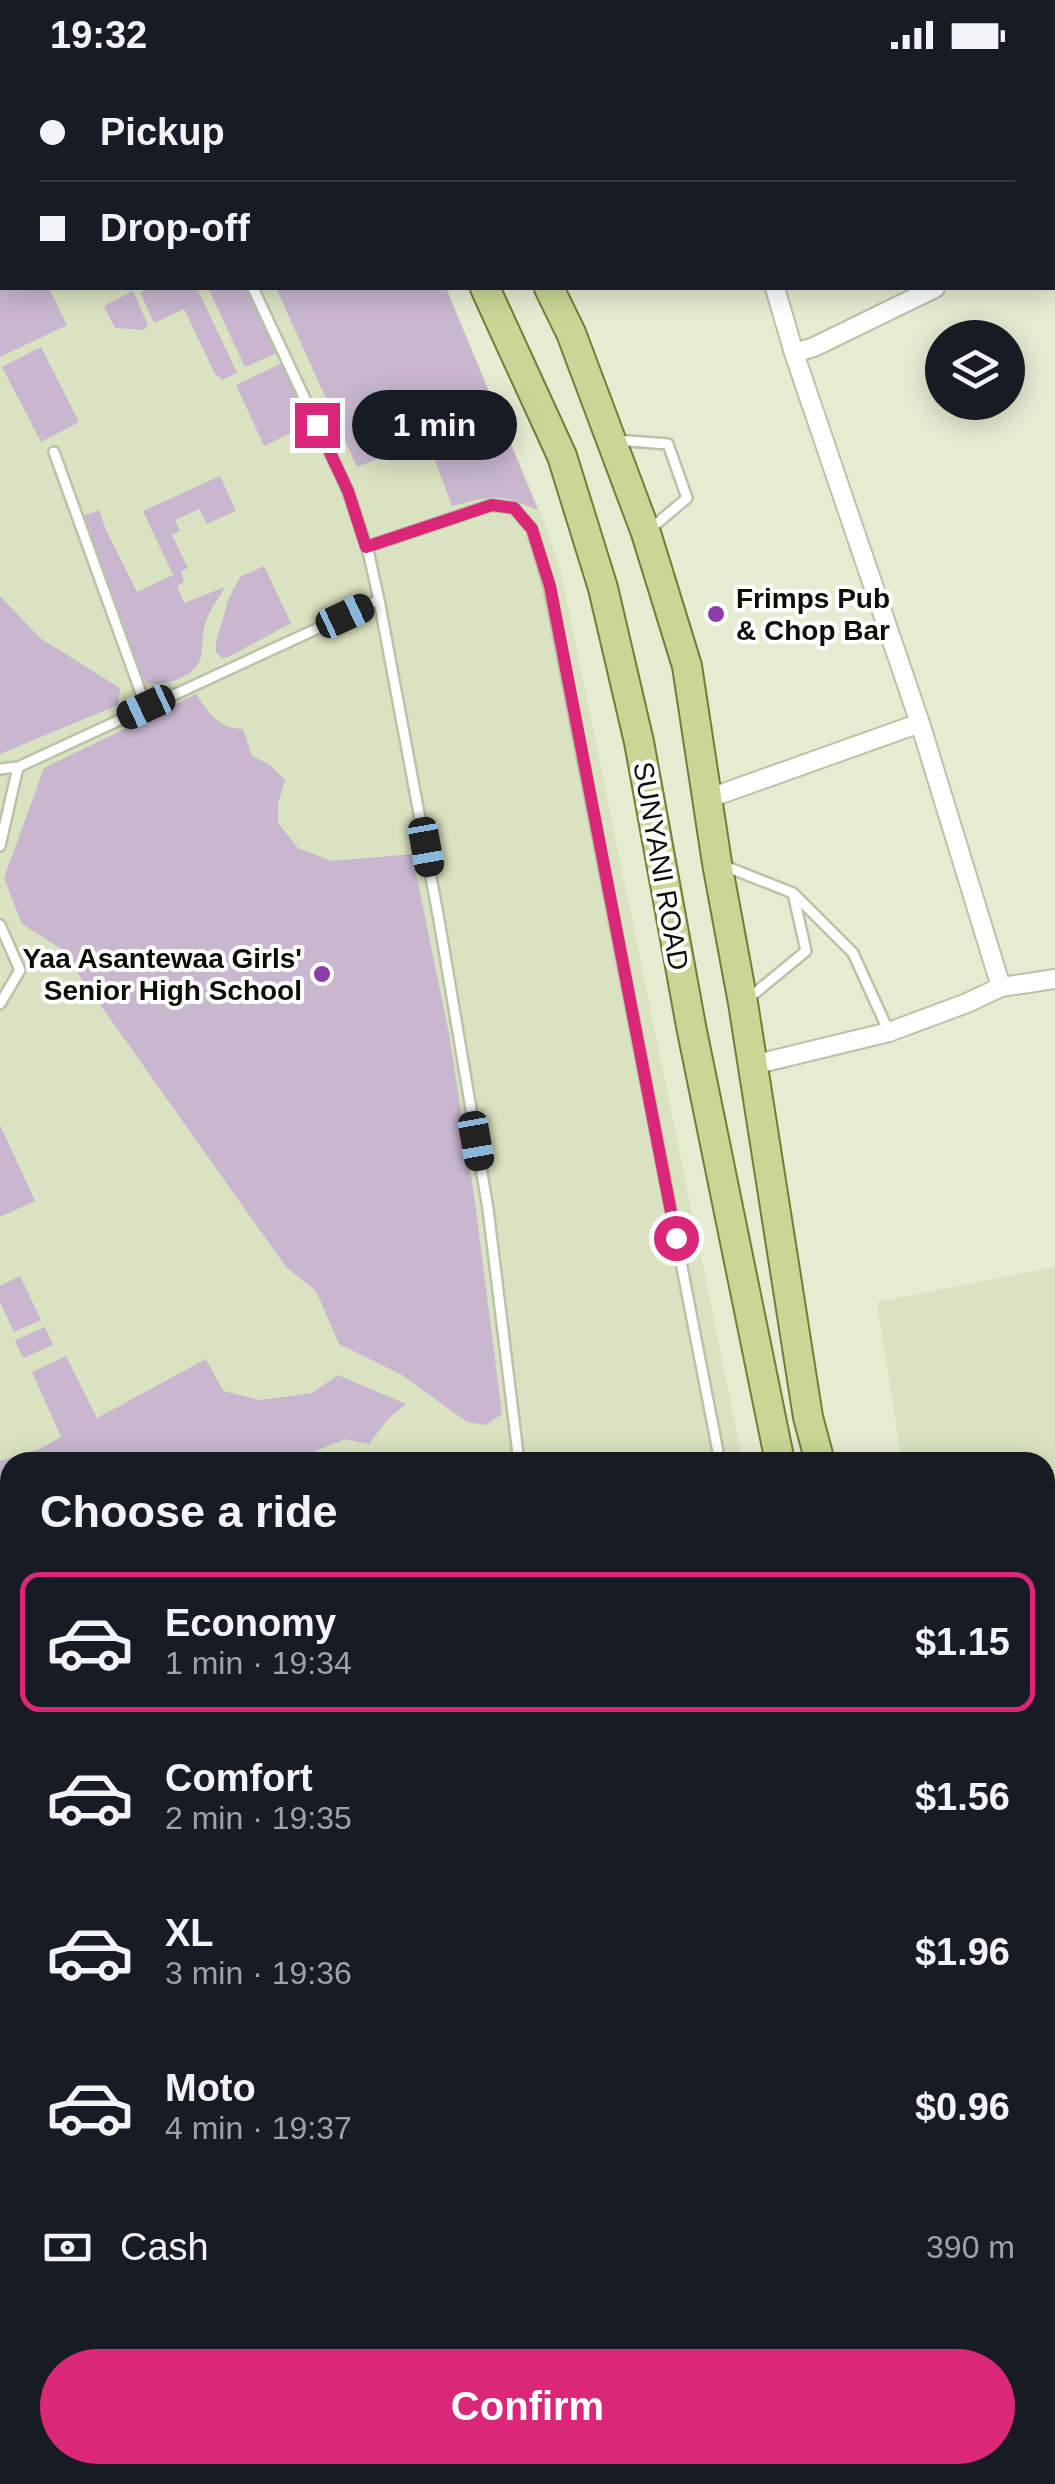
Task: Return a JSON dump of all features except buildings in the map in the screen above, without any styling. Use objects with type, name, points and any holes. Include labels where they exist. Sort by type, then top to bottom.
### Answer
[{"type":"main road","name":"SUNYANI ROAD","points":[[485,290],[562,456],[603,588],[639,742],[690,1026],[778,1452]]},
{"type":"main road","name":"SUNYANI ROAD","points":[[550,290],[571,332],[646,533],[686,666],[808,1417],[817,1452]]},
{"type":"street","points":[[776,290],[920,723],[1000,988]]},
{"type":"street","points":[[794,353],[931,290]]},
{"type":"street","points":[[707,799],[920,723]]},
{"type":"street","points":[[753,1065],[889,1032],[1000,988],[1055,978]]},
{"type":"lane","points":[[254,290],[348,491],[379,600],[440,920],[484,1190],[517,1452]]},
{"type":"lane","points":[[611,439],[668,444],[687,498],[646,533]]},
{"type":"lane","points":[[54,452],[146,707]]},
{"type":"lane","points":[[366,547],[492,505],[514,508],[532,529],[550,586],[718,1452]]},
{"type":"lane","points":[[0,769],[18,767],[379,600]]},
{"type":"lane","points":[[0,846],[18,767]]},
{"type":"lane","points":[[717,863],[793,893],[852,953],[889,1032]]},
{"type":"lane","points":[[743,1004],[806,952],[793,893]]},
{"type":"lane","points":[[0,924],[20,970],[0,1004]]},
{"type":"shaded area","name":"Yaa Asantewaa Girls' Senior High School","points":[[0,290],[447,290],[544,521],[561,572],[741,1452],[0,1452]]},
{"type":"shaded area","points":[[0,290],[50,290],[67,325],[0,357]]},
{"type":"shaded area","points":[[198,290],[237,373],[221,380],[216,376],[184,309],[154,323],[140,292]]},
{"type":"shaded area","points":[[209,290],[250,290],[279,352],[245,367]]},
{"type":"shaded area","points":[[277,290],[447,290],[538,510],[496,498],[452,506],[427,440],[357,467]]},
{"type":"shaded area","points":[[133,291],[148,325],[144,330],[115,328],[104,306]]},
{"type":"shaded area","points":[[41,347],[79,422],[41,442],[2,367]]},
{"type":"shaded area","points":[[282,363],[318,442],[309,447],[300,429],[264,446],[236,385]]},
{"type":"shaded area","points":[[220,476],[236,511],[207,524],[199,509],[175,520],[180,531],[172,535],[188,568],[181,571],[184,582],[177,586],[184,603],[225,587],[205,624],[201,657],[193,670],[178,679],[146,683],[83,516],[99,510],[137,592],[173,575],[143,511]]},
{"type":"shaded area","points":[[264,566],[291,623],[222,658],[216,652],[216,642],[229,598],[240,577]]},
{"type":"shaded area","points":[[0,596],[40,638],[120,688],[118,705],[0,754]]},
{"type":"shaded area","points":[[196,694],[221,722],[243,729],[252,756],[270,765],[285,780],[278,803],[278,823],[298,848],[332,861],[412,854],[449,1034],[475,1202],[502,1414],[486,1425],[467,1422],[402,1375],[339,1344],[316,1291],[286,1267],[60,948],[22,924],[4,878],[44,768]]},
{"type":"shaded area","points":[[0,1125],[35,1201],[0,1217]]},
{"type":"shaded area","points":[[1055,1267],[1055,1452],[900,1452],[877,1302]]},
{"type":"shaded area","points":[[20,1276],[41,1320],[14,1332],[0,1302],[0,1286]]},
{"type":"shaded area","points":[[45,1327],[53,1345],[23,1358],[15,1340]]},
{"type":"shaded area","points":[[66,1356],[97,1418],[206,1359],[223,1391],[260,1400],[312,1393],[338,1375],[406,1404],[388,1419],[369,1444],[345,1439],[314,1452],[30,1452],[61,1437],[32,1372]]},
{"type":"place","name":"Frimps Pub & Chop Bar","points":[[716,614]]},
{"type":"place","name":"Yaa Asantewaa Girls' Senior High School","points":[[322,974]]},
{"type":"route","points":[[317,425],[348,491],[366,547],[492,505],[514,508],[532,529],[550,586],[676,1238]]}]
